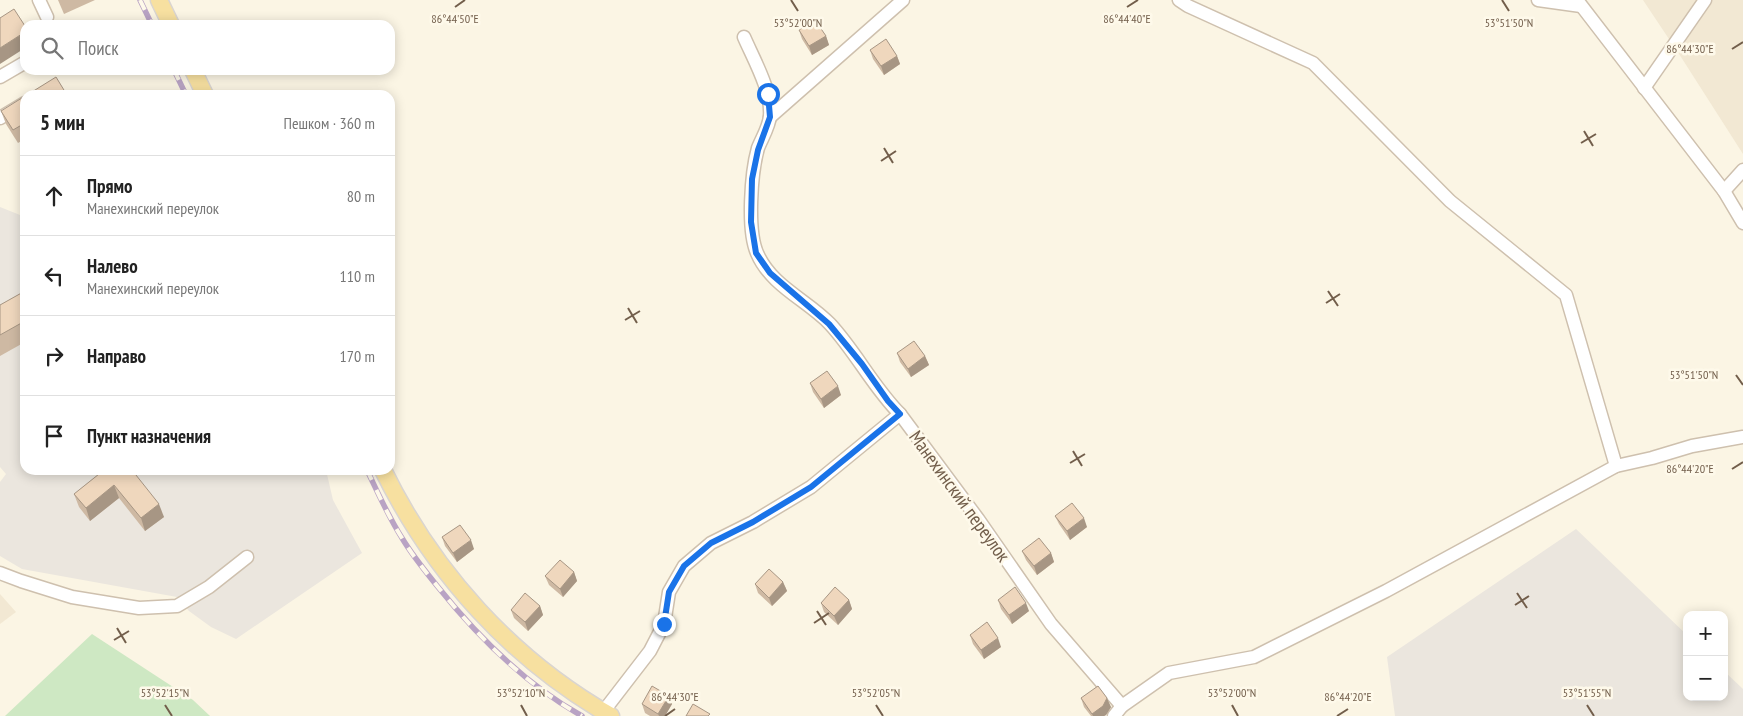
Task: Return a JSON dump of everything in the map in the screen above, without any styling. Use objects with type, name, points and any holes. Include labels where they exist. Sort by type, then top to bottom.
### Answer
[{"type":"main road","points":[[159,0],[169,20]]},
{"type":"main road","points":[[195,75],[203,90]]},
{"type":"main road","points":[[386,475],[418,531],[455,585],[478,611],[518,650],[577,696],[607,714]]},
{"type":"street","points":[[39,0],[48,17]]},
{"type":"street","points":[[770,117],[903,0]]},
{"type":"street","points":[[1179,0],[1188,6],[1313,63],[1450,201],[1566,295],[1616,466]]},
{"type":"street","points":[[1538,0],[1579,3],[1724,191],[1743,224]]},
{"type":"street","points":[[1644,88],[1704,0]]},
{"type":"street","points":[[744,37],[768,94],[770,117]]},
{"type":"street","points":[[0,77],[20,65]]},
{"type":"street","points":[[0,118],[20,106]]},
{"type":"street","name":"Манехинский переулок","points":[[770,117],[758,150],[752,179],[751,222],[756,253],[770,273],[829,324],[862,364],[978,519],[1051,624],[1118,711]]},
{"type":"street","points":[[1724,191],[1743,170]]},
{"type":"street","points":[[607,714],[650,651],[664,624],[669,592],[684,566],[711,543],[753,522],[811,487],[900,414]]},
{"type":"street","points":[[1118,711],[1170,673],[1254,657],[1386,591],[1616,466],[1692,446],[1743,437]]},
{"type":"street","points":[[0,573],[72,597],[139,608],[177,606],[209,587],[247,557]]},
{"type":"shaded area","points":[[1643,0],[1743,0],[1743,154],[1681,57]]},
{"type":"shaded area","points":[[0,207],[20,215],[20,475],[327,475],[333,500],[362,553],[236,639],[211,627],[189,611],[177,597],[22,569],[0,556],[0,482],[6,474],[0,467]]},
{"type":"shaded area","points":[[1576,529],[1683,631],[1683,701],[1728,701],[1728,675],[1743,689],[1743,716],[1395,716],[1387,657]]},
{"type":"shaded area","points":[[0,594],[16,612],[0,624]]},
{"type":"green space","points":[[92,634],[193,700],[210,716],[5,716]]},
{"type":"building","points":[[14,9],[21,20],[20,35],[0,48],[0,18]]},
{"type":"building","points":[[815,20],[826,36],[809,46],[799,30]]},
{"type":"building","points":[[886,39],[897,56],[881,66],[870,50]]},
{"type":"building","points":[[56,77],[64,90],[35,90]]},
{"type":"building","points":[[20,99],[20,126],[13,130],[1,111]]},
{"type":"building","points":[[20,294],[20,324],[0,335],[0,305]]},
{"type":"building","points":[[914,341],[925,356],[908,369],[897,353]]},
{"type":"building","points":[[827,371],[838,386],[821,399],[810,383]]},
{"type":"building","points":[[98,475],[136,475],[159,504],[141,518],[114,485],[86,508],[74,494]]},
{"type":"building","points":[[1072,503],[1084,518],[1067,531],[1055,516]]},
{"type":"building","points":[[460,525],[471,540],[453,553],[442,537]]},
{"type":"building","points":[[1039,538],[1051,553],[1034,566],[1022,551]]},
{"type":"building","points":[[560,560],[574,572],[560,589],[545,576]]},
{"type":"building","points":[[769,569],[783,582],[769,598],[755,584]]},
{"type":"building","points":[[835,587],[849,600],[834,616],[821,603]]},
{"type":"building","points":[[1015,587],[1026,603],[1009,615],[998,600]]},
{"type":"building","points":[[525,593],[540,606],[525,622],[511,610]]},
{"type":"building","points":[[987,622],[998,638],[981,650],[970,635]]},
{"type":"building","points":[[652,686],[669,696],[658,714],[642,704]]},
{"type":"building","points":[[1098,686],[1107,698],[1103,706],[1092,714],[1081,698]]},
{"type":"building","points":[[693,704],[710,714],[708,716],[686,716]]},
{"type":"railway","points":[[140,0],[150,20]]},
{"type":"railway","points":[[176,75],[184,90]]},
{"type":"railway","points":[[369,475],[397,530],[453,606],[486,641],[522,674],[582,716]]},
{"type":"route","points":[[664,624],[669,592],[684,566],[711,543],[753,522],[811,487],[900,414],[829,324],[770,273],[756,253],[751,222],[752,179],[758,150],[770,117],[768,94]]}]
